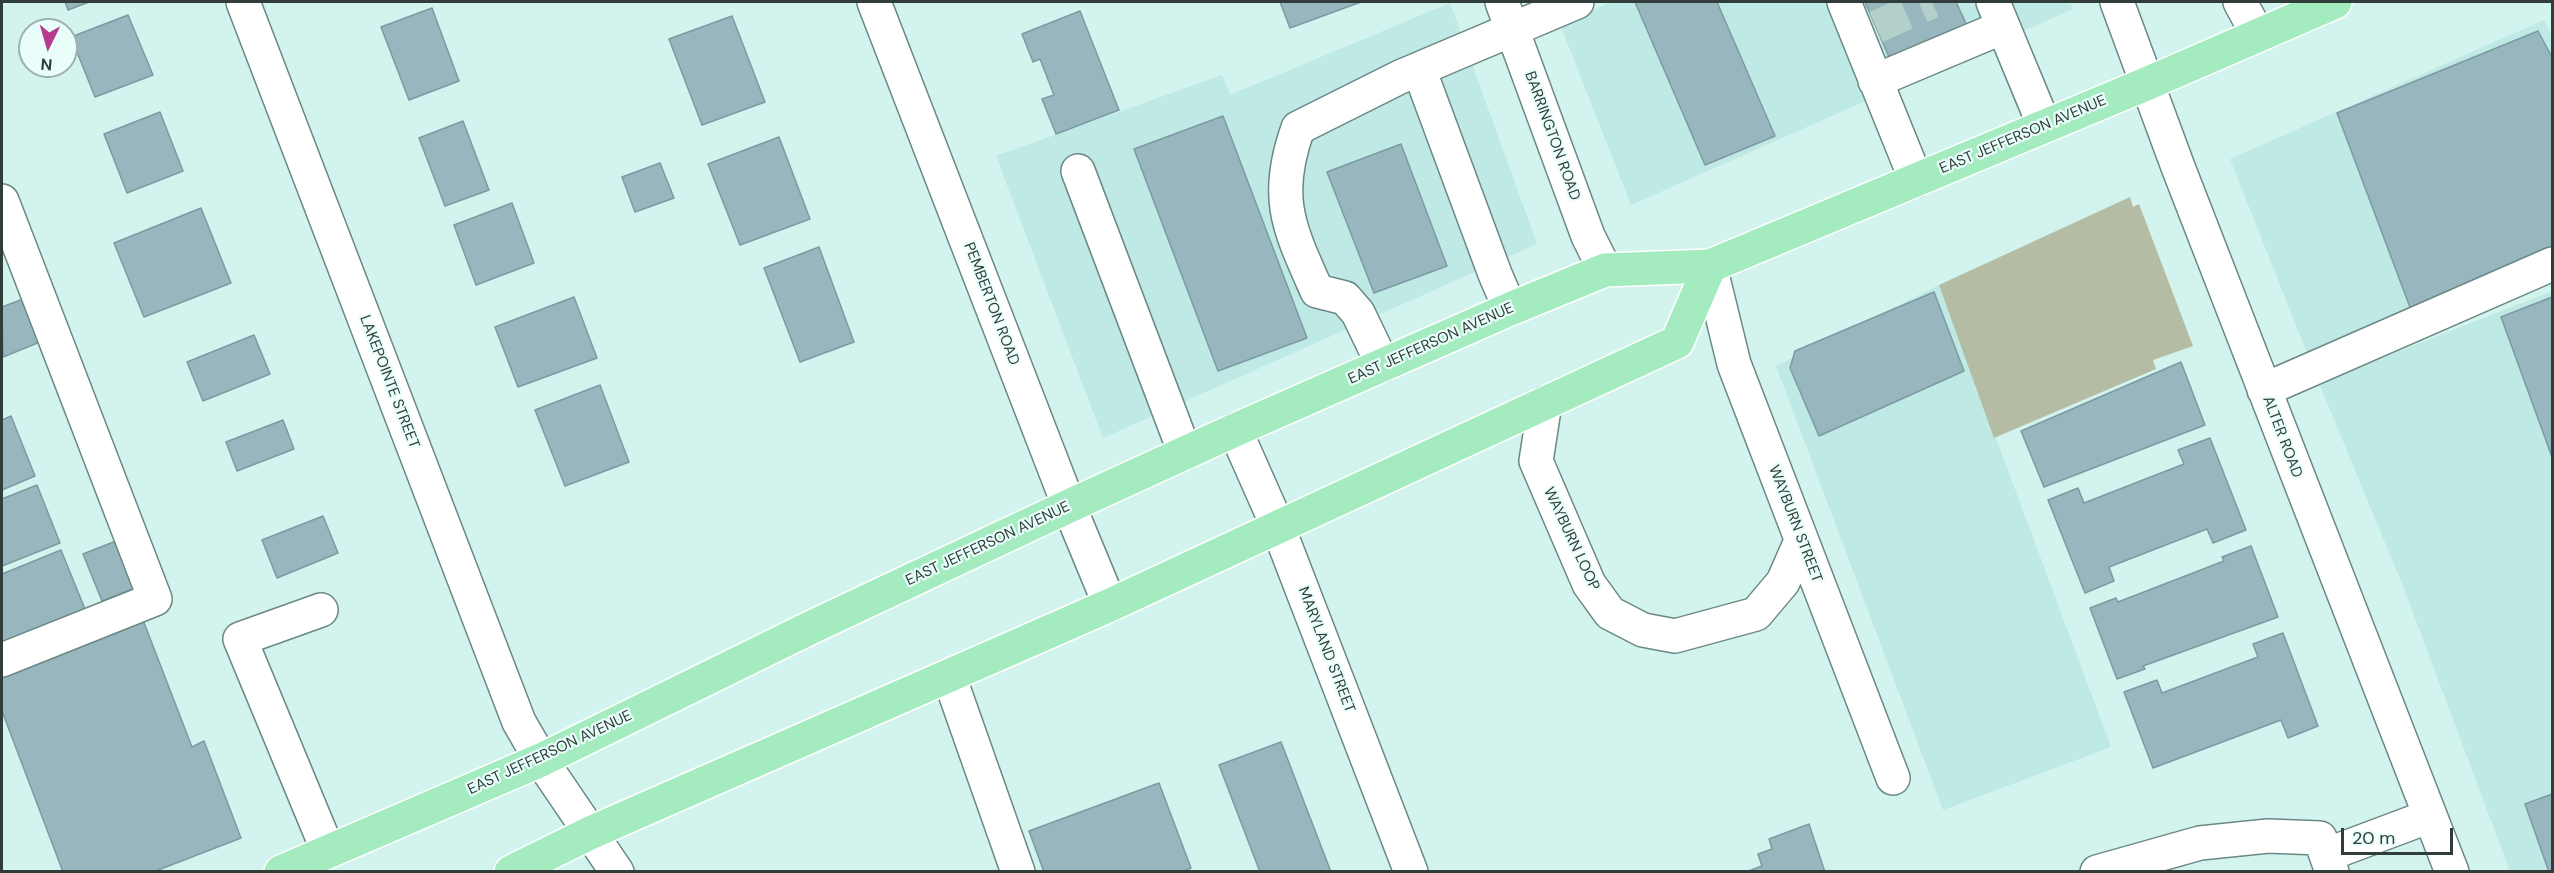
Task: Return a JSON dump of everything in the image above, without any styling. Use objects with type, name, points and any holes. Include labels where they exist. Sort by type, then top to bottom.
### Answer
[{"type":"main road","name":"EAST JEFFERSON AVENUE","points":[[281,872],[541,760],[814,626],[1070,506],[1235,430],[1510,309],[1605,270],[1710,266],[2146,84],[2335,2]]},
{"type":"main road","points":[[511,872],[591,833],[1110,605],[1677,342],[1710,266]]},
{"type":"street","name":"LAKEPOINTE STREET","points":[[243,2],[519,722],[541,760],[591,833]]},
{"type":"street","name":"PEMBERTON ROAD","points":[[874,2],[1110,605]]},
{"type":"street","points":[[1383,365],[1358,313],[1345,298],[1317,291],[1290,230],[1284,186],[1289,152],[1298,128],[1419,69],[1507,16],[1577,2]]},
{"type":"street","points":[[1844,2],[1866,31],[1875,81],[1916,180]]},
{"type":"street","name":"ALTER ROAD","points":[[2117,2],[2146,84],[2452,872]]},
{"type":"street","points":[[2240,2],[2258,35]]},
{"type":"street","points":[[1875,81],[1998,14],[2044,125]]},
{"type":"street","name":"BARRINGTON ROAD","points":[[1507,16],[1588,236],[1605,270]]},
{"type":"street","points":[[1419,69],[1510,309]]},
{"type":"street","points":[[1078,171],[1185,453]]},
{"type":"street","points":[[2,201],[155,599],[2,660]]},
{"type":"street","points":[[2264,390],[2553,264]]},
{"type":"street","name":"WAYBURN STREET","points":[[1710,266],[1734,364],[1893,778]]},
{"type":"street","name":"WAYBURN LOOP","points":[[1545,403],[1536,461],[1589,584],[1610,613],[1643,630],[1675,636],[1755,614],[1783,582],[1801,541]]},
{"type":"street","name":"MARYLAND STREET","points":[[1235,430],[1278,527],[1411,872]]},
{"type":"street","points":[[321,610],[240,639],[328,851]]},
{"type":"street","points":[[949,676],[1018,872]]},
{"type":"street","points":[[2097,872],[2200,843],[2268,836],[2320,838],[2329,863],[2430,816]]},
{"type":"street","points":[[591,833],[617,872]]},
{"type":"shaded area","points":[[1611,2],[2070,2],[2073,9],[1631,205],[1560,24]]},
{"type":"shaded area","points":[[1450,3],[1537,244],[1103,438],[996,156],[1222,75],[1230,95]]},
{"type":"shaded area","points":[[2544,20],[2552,37],[2552,252],[2309,358],[2230,159]]},
{"type":"shaded area","points":[[1939,285],[2111,747],[1943,810],[1776,366]]},
{"type":"shaded area","points":[[2552,291],[2552,871],[2510,871],[2403,586],[2319,383]]},
{"type":"green space","points":[[2130,197],[2133,207],[2139,204],[2193,346],[2153,360],[2156,369],[1994,438],[1939,285]]},
{"type":"building","points":[[65,2],[89,2],[68,10]]},
{"type":"building","points":[[1280,2],[1361,2],[1290,28]]},
{"type":"building","points":[[1635,2],[1717,2],[1775,136],[1705,165]]},
{"type":"building","points":[[1865,2],[1956,2],[1970,32],[1893,66]]},
{"type":"building","points":[[432,8],[459,81],[409,100],[381,27]]},
{"type":"building","points":[[1080,11],[1119,110],[1056,134],[1042,99],[1054,95],[1040,59],[1033,62],[1022,34]]},
{"type":"building","points":[[128,15],[153,75],[95,97],[78,54],[78,34]]},
{"type":"building","points":[[732,16],[765,102],[702,125],[669,39]]},
{"type":"building","points":[[2538,31],[2552,57],[2552,248],[2411,310],[2337,113]]},
{"type":"building","points":[[160,112],[183,171],[127,193],[104,134]]},
{"type":"building","points":[[1223,116],[1307,338],[1218,371],[1134,149]]},
{"type":"building","points":[[463,121],[489,190],[445,206],[419,138]]},
{"type":"building","points":[[779,137],[810,219],[740,245],[708,164]]},
{"type":"building","points":[[1401,144],[1447,266],[1374,293],[1327,172]]},
{"type":"building","points":[[660,163],[674,198],[635,212],[622,177]]},
{"type":"building","points":[[512,203],[534,263],[476,285],[454,225]]},
{"type":"building","points":[[201,208],[231,283],[144,317],[114,243]]},
{"type":"building","points":[[819,247],[854,342],[800,362],[764,268]]},
{"type":"building","points":[[1934,292],[1964,371],[1819,436],[1790,368],[1795,351]]},
{"type":"building","points":[[574,297],[597,358],[518,387],[495,327]]},
{"type":"building","points":[[2552,297],[2552,457],[2501,317]]},
{"type":"building","points":[[23,299],[40,342],[3,357],[2,307]]},
{"type":"building","points":[[254,335],[270,374],[203,401],[187,362]]},
{"type":"building","points":[[2181,362],[2205,425],[2044,487],[2021,431]]},
{"type":"building","points":[[600,385],[629,462],[565,486],[535,410]]},
{"type":"building","points":[[11,416],[35,476],[2,490],[2,420]]},
{"type":"building","points":[[283,420],[294,449],[237,471],[226,442]]},
{"type":"building","points":[[2210,438],[2246,530],[2213,543],[2207,529],[2109,567],[2114,581],[2085,593],[2048,500],[2078,488],[2084,503],[2184,464],[2178,450]]},
{"type":"building","points":[[37,485],[60,543],[2,566],[2,499]]},
{"type":"building","points":[[323,516],[338,553],[277,578],[262,540]]},
{"type":"building","points":[[116,541],[135,588],[102,601],[83,554]]},
{"type":"building","points":[[2251,546],[2278,617],[2143,666],[2145,669],[2117,679],[2090,608],[2116,598],[2118,602],[2224,561],[2222,557]]},
{"type":"building","points":[[61,550],[85,609],[2,642],[2,574]]},
{"type":"building","points":[[143,620],[192,747],[204,741],[241,838],[153,872],[63,872],[2,711],[2,674]]},
{"type":"building","points":[[2283,633],[2318,726],[2288,738],[2281,720],[2153,768],[2124,692],[2157,680],[2162,693],[2258,657],[2253,644]]},
{"type":"building","points":[[1281,742],[1331,872],[1260,872],[1219,765]]},
{"type":"building","points":[[1159,783],[1191,868],[1182,872],[1044,872],[1029,831]]},
{"type":"building","points":[[2552,794],[2552,872],[2549,872],[2525,804]]},
{"type":"building","points":[[1809,824],[1825,872],[1746,872],[1762,866],[1758,854],[1772,849],[1769,839]]},
{"type":"tunnel","points":[[1876,27],[1932,2]]}]
